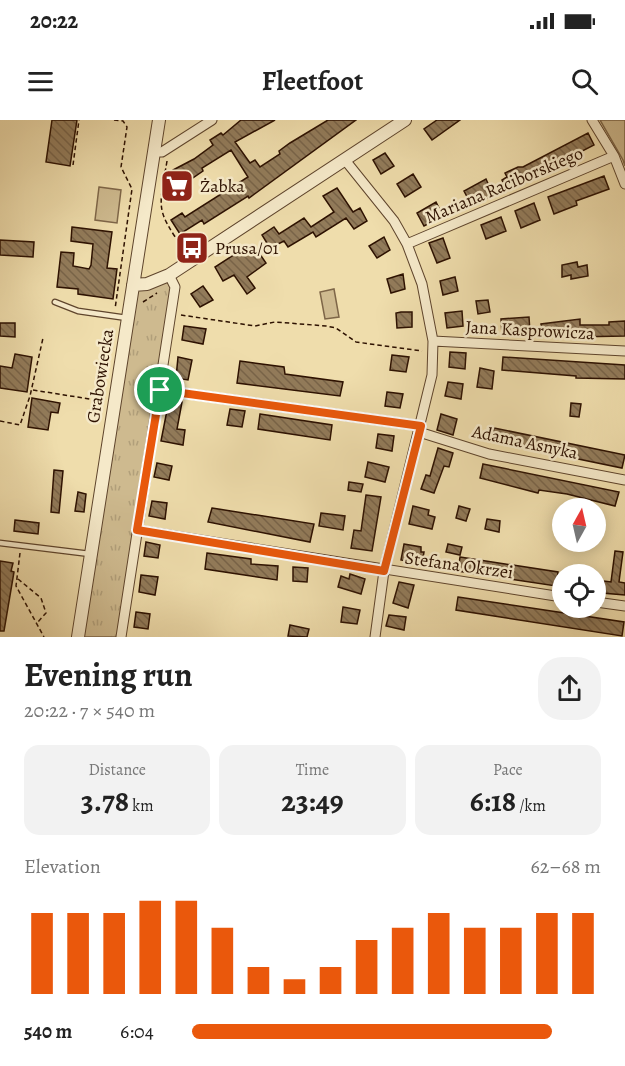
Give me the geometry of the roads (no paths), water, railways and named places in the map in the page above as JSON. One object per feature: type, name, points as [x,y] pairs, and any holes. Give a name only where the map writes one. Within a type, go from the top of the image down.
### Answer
[{"type":"street","name":"Grabowiecka","points":[[78,637],[127,318],[158,152],[159,120]]},
{"type":"street","points":[[158,152],[212,120]]},
{"type":"street","points":[[133,285],[147,284],[169,275],[405,120]]},
{"type":"street","points":[[592,120],[614,156],[625,184]]},
{"type":"street","name":"Mariana Raciborskiego","points":[[407,244],[614,156]]},
{"type":"street","points":[[345,160],[394,221],[407,244],[422,284],[433,341],[432,375],[384,571],[375,637]]},
{"type":"street","points":[[121,637],[175,287],[169,275]]},
{"type":"street","name":"Jana Kasprowicza","points":[[433,341],[625,351]]},
{"type":"street","name":"Adama Asnyka","points":[[160,390],[420,429],[489,454],[625,480]]},
{"type":"street","name":"Stefana Okrzei","points":[[137,530],[384,571],[552,596]]},
{"type":"street","points":[[606,603],[625,606]]},
{"type":"lane","points":[[55,302],[78,311],[127,318]]},
{"type":"lane","points":[[0,543],[90,554]]},
{"type":"place","name":"Żabka","points":[[177,186]]},
{"type":"place","name":"Prusa/01","points":[[192,248]]}]
